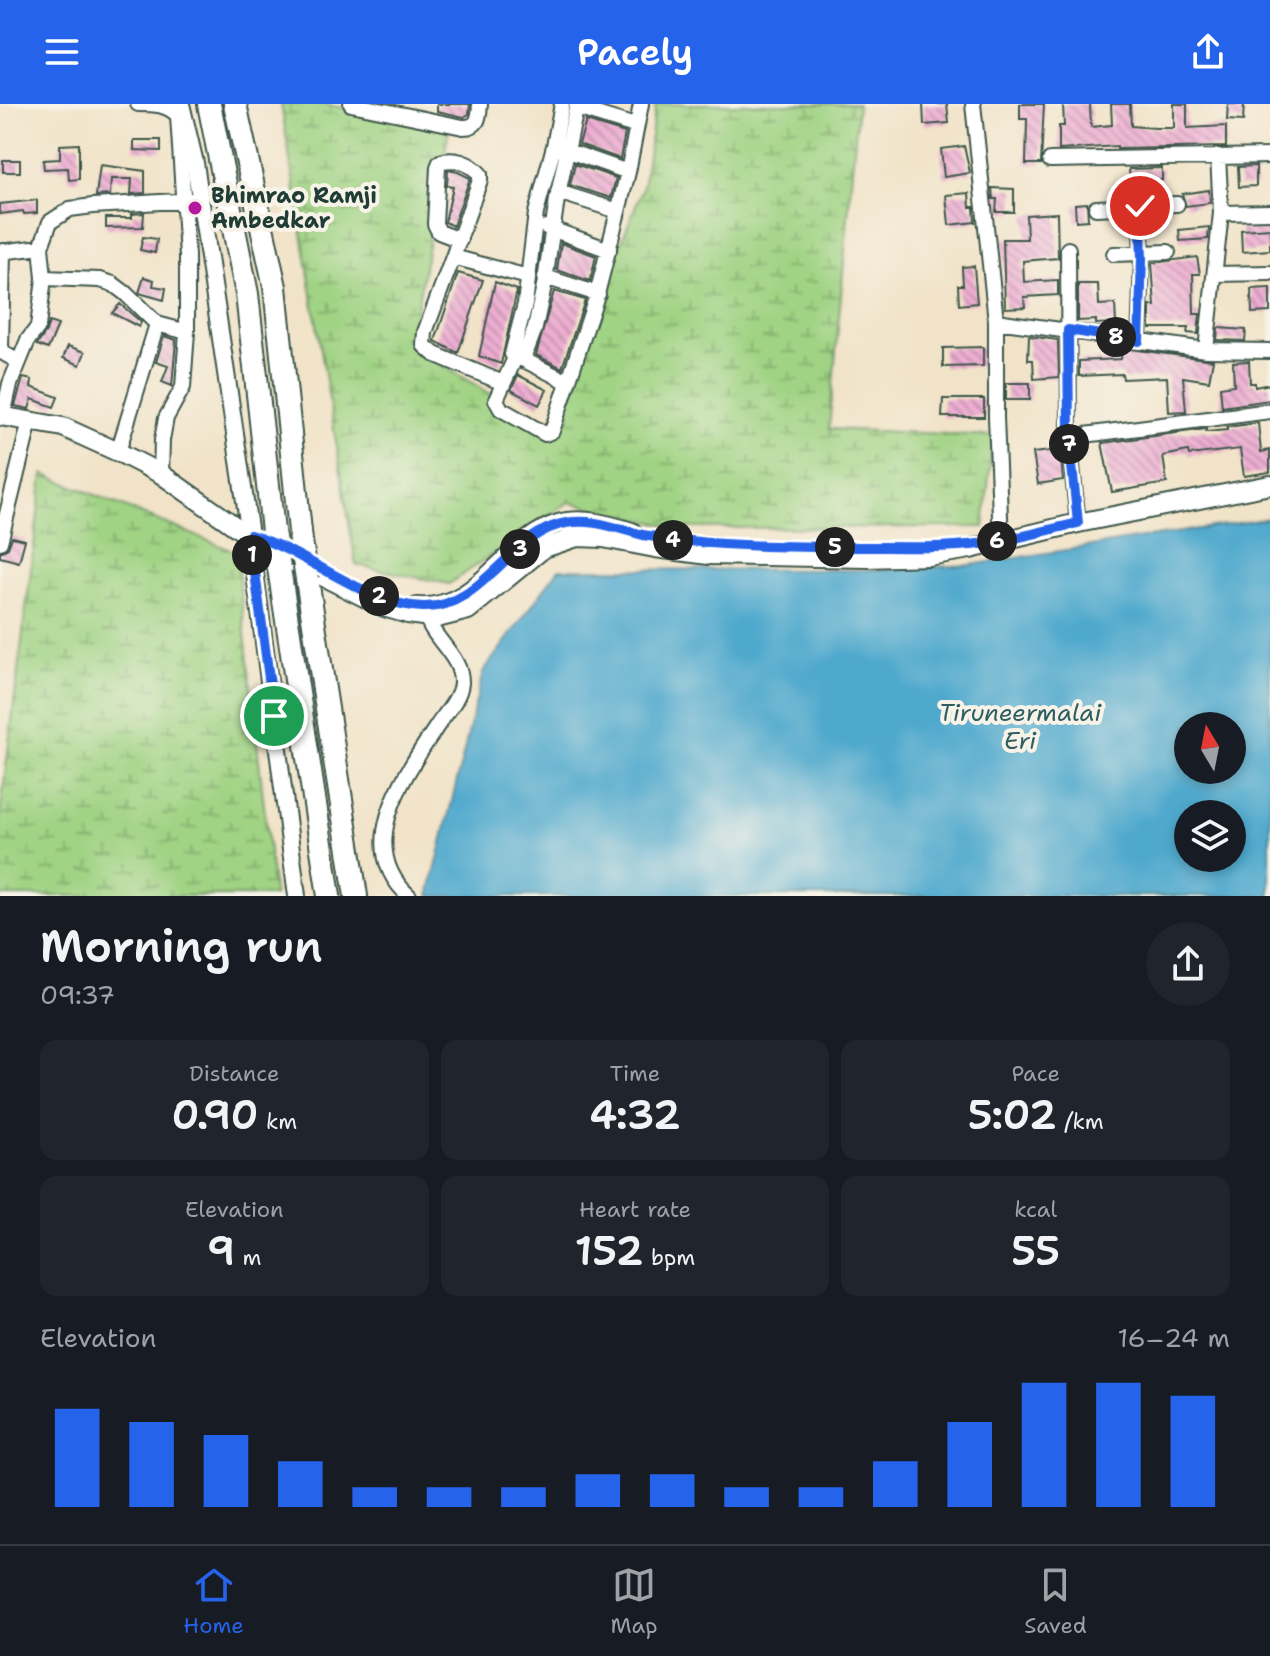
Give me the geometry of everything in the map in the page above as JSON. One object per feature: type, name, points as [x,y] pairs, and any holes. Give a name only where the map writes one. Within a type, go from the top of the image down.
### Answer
[{"type":"highway","points":[[209,104],[247,294],[273,531],[329,896]]},
{"type":"highway","points":[[235,104],[275,287],[301,541],[356,896]]},
{"type":"main road","points":[[1,416],[63,427],[118,452],[161,474],[250,535],[284,548],[388,600],[425,612],[461,597],[535,537],[567,522],[596,523],[669,539],[752,545],[920,547],[1001,541],[1270,485]]},
{"type":"street","points":[[138,104],[160,104],[172,108],[178,116],[250,535],[297,896]]},
{"type":"street","points":[[161,474],[166,418],[183,387],[187,332],[192,200],[181,104]]},
{"type":"street","points":[[351,104],[387,108],[463,127],[474,126],[478,122],[480,104]]},
{"type":"street","points":[[432,121],[433,104]]},
{"type":"street","points":[[561,149],[558,192],[535,328],[525,355],[517,358],[496,400],[501,409],[545,434],[552,431],[598,294],[641,104]]},
{"type":"street","points":[[973,104],[996,321],[1001,541]]},
{"type":"street","points":[[568,382],[512,354],[525,304],[534,223],[561,149],[572,105],[635,126]]},
{"type":"street","points":[[561,149],[628,172]]},
{"type":"street","points":[[1206,350],[1221,213],[1218,156]]},
{"type":"street","points":[[1050,160],[1270,156]]},
{"type":"street","points":[[460,240],[439,232],[435,224],[438,167],[440,162],[446,160],[471,165],[480,174],[460,240],[425,332],[424,345],[434,354],[503,383]]},
{"type":"street","points":[[558,192],[618,211]]},
{"type":"street","points":[[1,416],[28,340],[38,327],[44,278],[41,247],[50,222],[70,209],[192,200]]},
{"type":"street","points":[[1096,208],[1177,204]]},
{"type":"street","points":[[1139,341],[1140,206]]},
{"type":"street","points":[[1221,213],[1270,212]]},
{"type":"street","points":[[534,223],[609,250]]},
{"type":"street","points":[[19,362],[1,348],[2,251],[41,247]]},
{"type":"street","points":[[1068,249],[1069,437],[1078,523]]},
{"type":"street","points":[[1114,254],[1142,256],[1168,252]]},
{"type":"street","points":[[453,257],[528,277]]},
{"type":"street","points":[[1215,274],[1270,273]]},
{"type":"street","points":[[545,277],[598,294]]},
{"type":"street","points":[[44,278],[100,280],[113,284],[157,324],[187,332]]},
{"type":"street","points":[[996,321],[1206,350],[1270,351]]},
{"type":"street","points":[[118,452],[157,324]]},
{"type":"street","points":[[1069,437],[1270,411]]},
{"type":"street","points":[[0,542],[30,421]]},
{"type":"street","points":[[409,896],[391,876],[386,862],[385,825],[410,768],[457,696],[461,682],[457,664],[431,630],[425,612]]},
{"type":"green space","points":[[281,104],[324,104],[449,129],[410,346],[548,428],[643,187],[656,104],[858,104],[829,429],[993,436],[984,527],[678,528],[569,502],[449,584],[356,565]]},
{"type":"green space","points":[[43,474],[236,552],[274,896],[0,896],[0,815]]},
{"type":"water","name":"Tiruneermalai Eri","points":[[1270,518],[1270,896],[429,896],[483,672],[559,569],[874,570],[970,565]]},
{"type":"building","points":[[437,104],[470,104],[469,114],[464,117],[437,111]]},
{"type":"building","points":[[923,104],[947,104],[949,123],[924,125]]},
{"type":"building","points":[[1020,104],[1044,104],[1041,164],[1026,164],[1027,119],[1020,119]]},
{"type":"building","points":[[1063,104],[1090,104],[1091,127],[1112,125],[1111,104],[1130,104],[1131,126],[1174,128],[1174,104],[1187,104],[1187,128],[1226,126],[1226,147],[1117,149],[1117,146],[1059,150],[1059,126],[1064,126]]},
{"type":"building","points":[[1228,104],[1244,104],[1243,121],[1227,120]]},
{"type":"building","points":[[586,121],[625,133],[620,159],[579,144]]},
{"type":"building","points":[[134,140],[161,140],[161,151],[134,150]]},
{"type":"building","points":[[79,144],[79,179],[69,180],[68,168],[44,169],[43,160],[60,159],[60,145]]},
{"type":"building","points":[[964,146],[970,173],[944,177],[941,149]]},
{"type":"building","points":[[3,160],[20,160],[20,172],[3,172]]},
{"type":"building","points":[[575,164],[616,178],[611,198],[570,185]]},
{"type":"building","points":[[100,165],[145,171],[145,193],[131,194],[132,179],[111,179],[110,195],[96,196]]},
{"type":"building","points":[[1256,166],[1256,186],[1239,187],[1238,167]]},
{"type":"building","points":[[1162,168],[1162,180],[1130,181],[1129,169]]},
{"type":"building","points":[[448,170],[470,178],[453,226],[445,222],[453,187],[447,185]]},
{"type":"building","points":[[992,188],[1014,189],[1014,212],[996,212],[997,199],[993,199]]},
{"type":"building","points":[[1209,190],[1210,203],[1186,206],[1182,194]]},
{"type":"building","points":[[969,193],[975,222],[949,225],[946,195]]},
{"type":"building","points":[[37,200],[37,213],[0,214],[0,204]]},
{"type":"building","points":[[1087,203],[1088,220],[1076,221],[1075,204]]},
{"type":"building","points":[[144,213],[143,227],[106,228],[106,218],[132,218],[132,214]]},
{"type":"building","points":[[1057,213],[1058,258],[1023,261],[1024,282],[1058,280],[1058,295],[1024,297],[1025,307],[1005,308],[1003,239],[1027,239],[1026,215]]},
{"type":"building","points":[[1209,227],[1208,239],[1180,241],[1179,230]]},
{"type":"building","points":[[1270,228],[1270,250],[1242,252],[1241,230]]},
{"type":"building","points":[[143,237],[157,239],[155,253],[140,250]]},
{"type":"building","points":[[561,243],[596,256],[590,281],[557,270]]},
{"type":"building","points":[[1197,257],[1200,274],[1193,274],[1194,314],[1200,314],[1198,334],[1187,333],[1188,328],[1150,328],[1150,306],[1155,306],[1152,263]]},
{"type":"building","points":[[974,266],[977,303],[959,305],[958,285],[963,285],[962,267]]},
{"type":"building","points":[[458,273],[483,280],[458,353],[435,341]]},
{"type":"building","points":[[144,277],[154,280],[153,286],[166,288],[164,300],[139,293]]},
{"type":"building","points":[[495,282],[517,290],[501,364],[479,356]]},
{"type":"building","points":[[1078,284],[1098,284],[1099,305],[1115,304],[1116,323],[1078,321]]},
{"type":"building","points":[[1270,288],[1270,312],[1252,313],[1251,289]]},
{"type":"building","points":[[554,291],[585,300],[562,368],[536,355]]},
{"type":"building","points":[[120,304],[141,322],[139,327],[112,313]]},
{"type":"building","points":[[49,322],[58,325],[48,349],[37,345]]},
{"type":"building","points":[[1218,328],[1246,330],[1245,341],[1217,340]]},
{"type":"building","points":[[164,336],[176,340],[172,386],[162,382],[168,366],[156,362]]},
{"type":"building","points":[[1029,336],[1058,340],[1059,377],[1034,379],[1033,360],[1028,360]]},
{"type":"building","points":[[68,346],[85,352],[80,365],[63,358]]},
{"type":"building","points":[[983,347],[983,366],[943,367],[943,348]]},
{"type":"building","points":[[1122,348],[1213,360],[1209,381],[1183,377],[1186,411],[1169,412],[1167,377],[1123,379],[1122,374],[1079,376],[1079,361],[1121,359]]},
{"type":"building","points":[[1249,361],[1250,383],[1255,383],[1255,387],[1270,384],[1270,400],[1222,407],[1220,387],[1234,385],[1233,362]]},
{"type":"building","points":[[518,375],[547,390],[539,405],[511,390]]},
{"type":"building","points":[[23,378],[32,380],[31,387],[58,397],[54,407],[32,399],[29,409],[15,406]]},
{"type":"building","points":[[1006,383],[1030,383],[1030,400],[1006,400]]},
{"type":"building","points":[[943,399],[984,399],[984,417],[942,417]]},
{"type":"building","points":[[1258,423],[1261,452],[1270,450],[1270,472],[1244,476],[1240,449],[1189,455],[1188,451],[1163,456],[1167,483],[1112,492],[1102,443],[1206,429],[1206,432],[1227,430],[1227,427]]},
{"type":"building","points":[[1060,450],[1063,480],[1038,484],[1033,453]]},
{"type":"building","points":[[12,537],[25,540],[19,562],[0,557],[0,552],[8,548]]},
{"type":"place","name":"Bhimrao Ramji Ambedkar","points":[[195,208]]},
{"type":"route","points":[[274,716],[250,535],[284,548],[388,600],[409,606],[430,607],[461,597],[535,537],[567,522],[596,523],[655,537],[716,544],[891,547],[970,545],[1078,523],[1069,437],[1068,330],[1139,341],[1140,206]]}]
